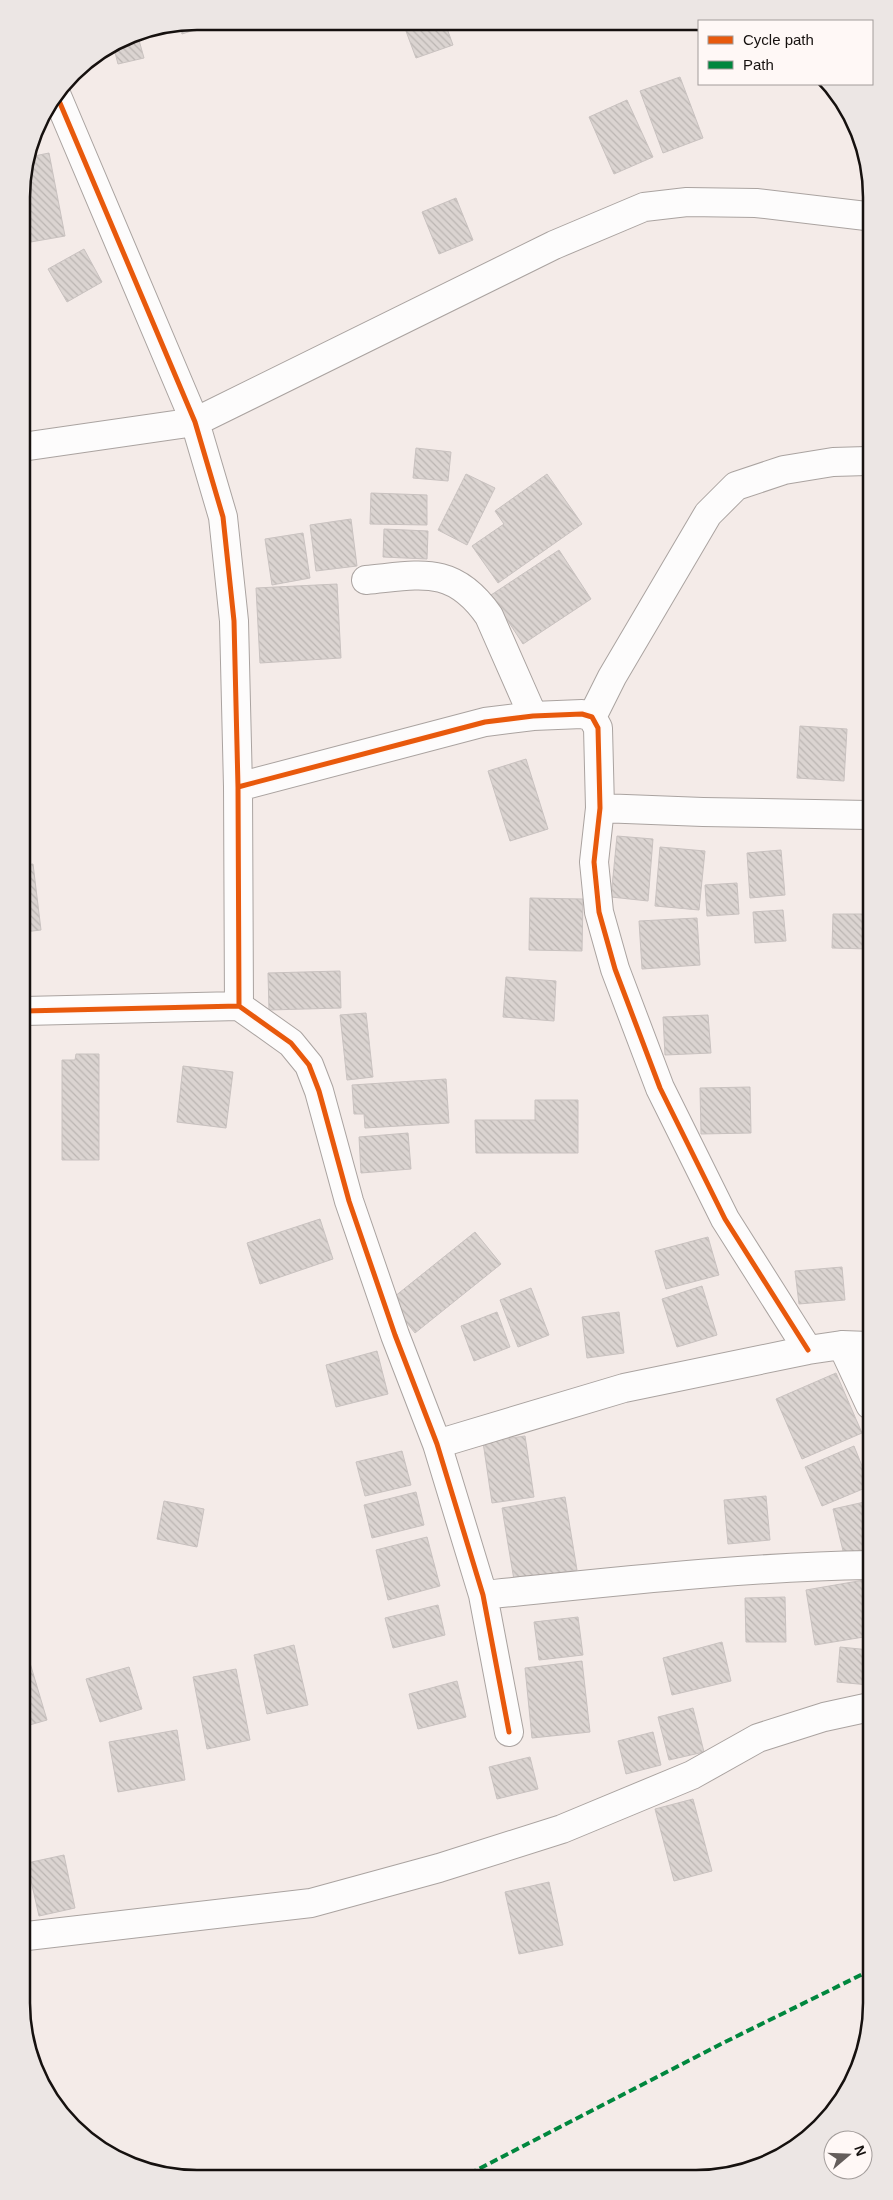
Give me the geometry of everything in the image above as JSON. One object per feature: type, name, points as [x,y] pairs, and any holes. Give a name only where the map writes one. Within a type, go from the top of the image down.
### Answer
[{"type":"street","points":[[59,102],[195,422],[223,517],[234,621],[238,787],[239,1006]]},
{"type":"street","points":[[30,446],[195,422],[554,245],[644,207],[687,202],[756,204],[863,216]]},
{"type":"street","points":[[592,717],[612,677],[708,514],[736,486],[784,470],[833,462],[863,461]]},
{"type":"street","points":[[366,580],[426,575],[441,577],[468,590],[489,616],[532,716]]},
{"type":"street","points":[[238,787],[485,722],[532,716],[582,714],[592,717],[598,728],[600,808],[594,862],[599,912],[615,969],[660,1088],[725,1219],[808,1350]]},
{"type":"street","points":[[600,808],[863,815]]},
{"type":"street","points":[[30,1011],[239,1006],[291,1042],[309,1065],[319,1091],[349,1201],[395,1335],[437,1444],[483,1595],[509,1732]]},
{"type":"street","points":[[437,1444],[624,1388],[808,1350],[842,1345],[863,1346]]},
{"type":"street","points":[[842,1345],[863,1390]]},
{"type":"street","points":[[483,1595],[681,1576],[816,1566],[863,1565]]},
{"type":"street","points":[[30,1936],[311,1903],[439,1868],[562,1829],[692,1775],[758,1738],[824,1717],[863,1709]]},
{"type":"building","points":[[194,30],[182,34],[181,31]]},
{"type":"building","points":[[406,30],[448,30],[453,45],[416,58]]},
{"type":"building","points":[[139,41],[144,58],[118,64],[115,51]]},
{"type":"building","points":[[680,77],[703,138],[663,153],[640,91]]},
{"type":"building","points":[[627,100],[653,157],[614,174],[589,117]]},
{"type":"building","points":[[49,153],[65,236],[30,242],[30,186],[35,156]]},
{"type":"building","points":[[456,198],[473,240],[439,254],[422,212]]},
{"type":"building","points":[[84,249],[102,282],[67,302],[48,269]]},
{"type":"building","points":[[416,448],[451,452],[448,481],[413,478]]},
{"type":"building","points":[[466,474],[495,488],[467,545],[438,530]]},
{"type":"building","points":[[547,474],[582,524],[498,583],[472,546],[504,524],[495,511]]},
{"type":"building","points":[[371,493],[427,495],[427,525],[370,524]]},
{"type":"building","points":[[351,519],[357,566],[316,571],[310,525]]},
{"type":"building","points":[[384,529],[428,531],[427,559],[383,557]]},
{"type":"building","points":[[303,533],[310,578],[272,585],[265,539]]},
{"type":"building","points":[[559,550],[591,599],[523,644],[491,595]]},
{"type":"building","points":[[337,584],[341,658],[260,663],[256,588]]},
{"type":"building","points":[[800,726],[847,729],[844,781],[797,778]]},
{"type":"building","points":[[526,759],[548,829],[510,841],[488,771]]},
{"type":"building","points":[[617,836],[653,839],[648,901],[611,897]]},
{"type":"building","points":[[660,847],[705,851],[699,910],[655,906]]},
{"type":"building","points":[[781,850],[785,895],[750,898],[747,853]]},
{"type":"building","points":[[30,864],[33,864],[41,930],[30,931]]},
{"type":"building","points":[[737,883],[739,914],[707,916],[705,885]]},
{"type":"building","points":[[530,898],[583,899],[582,951],[529,950]]},
{"type":"building","points":[[783,910],[786,941],[755,943],[753,912]]},
{"type":"building","points":[[833,914],[863,914],[863,949],[832,948]]},
{"type":"building","points":[[697,918],[700,965],[642,969],[639,921]]},
{"type":"building","points":[[340,971],[341,1008],[269,1010],[268,973]]},
{"type":"building","points":[[506,977],[556,981],[554,1021],[503,1017]]},
{"type":"building","points":[[366,1013],[373,1077],[347,1080],[340,1015]]},
{"type":"building","points":[[708,1015],[711,1053],[665,1055],[663,1017]]},
{"type":"building","points":[[76,1054],[99,1054],[99,1160],[62,1160],[62,1060],[75,1060]]},
{"type":"building","points":[[183,1066],[233,1072],[226,1128],[177,1122]]},
{"type":"building","points":[[446,1079],[449,1123],[365,1128],[364,1114],[354,1114],[352,1085]]},
{"type":"building","points":[[750,1087],[751,1133],[701,1134],[700,1088]]},
{"type":"building","points":[[535,1100],[578,1100],[578,1153],[476,1153],[475,1120],[535,1120]]},
{"type":"building","points":[[408,1133],[411,1169],[361,1173],[359,1137]]},
{"type":"building","points":[[320,1219],[333,1259],[260,1284],[247,1243]]},
{"type":"building","points":[[475,1232],[501,1264],[415,1333],[389,1301]]},
{"type":"building","points":[[708,1237],[719,1275],[666,1289],[655,1251]]},
{"type":"building","points":[[842,1267],[845,1300],[799,1304],[795,1271]]},
{"type":"building","points":[[702,1286],[717,1335],[677,1347],[662,1299]]},
{"type":"building","points":[[531,1288],[549,1335],[518,1347],[500,1300]]},
{"type":"building","points":[[497,1312],[510,1347],[474,1361],[461,1326]]},
{"type":"building","points":[[619,1312],[624,1353],[587,1358],[582,1317]]},
{"type":"building","points":[[377,1351],[388,1394],[336,1407],[326,1365]]},
{"type":"building","points":[[836,1373],[862,1433],[802,1459],[776,1399]]},
{"type":"building","points":[[525,1436],[534,1497],[492,1503],[483,1442]]},
{"type":"building","points":[[854,1446],[863,1468],[863,1489],[822,1506],[805,1467]]},
{"type":"building","points":[[402,1451],[411,1485],[365,1496],[356,1462]]},
{"type":"building","points":[[416,1492],[424,1525],[372,1538],[364,1505]]},
{"type":"building","points":[[766,1496],[770,1540],[728,1544],[724,1500]]},
{"type":"building","points":[[565,1497],[577,1570],[514,1580],[502,1508]]},
{"type":"building","points":[[164,1501],[204,1509],[197,1547],[157,1539]]},
{"type":"building","points":[[863,1502],[863,1550],[844,1555],[833,1509]]},
{"type":"building","points":[[427,1537],[440,1586],[388,1600],[376,1550]]},
{"type":"building","points":[[863,1580],[863,1637],[815,1645],[806,1590]]},
{"type":"building","points":[[785,1597],[786,1642],[746,1642],[745,1598]]},
{"type":"building","points":[[438,1605],[445,1635],[393,1648],[385,1618]]},
{"type":"building","points":[[578,1617],[583,1655],[539,1660],[534,1622]]},
{"type":"building","points":[[722,1642],[731,1681],[672,1695],[663,1658]]},
{"type":"building","points":[[294,1645],[308,1705],[267,1714],[254,1655]]},
{"type":"building","points":[[840,1647],[863,1649],[863,1684],[837,1682]]},
{"type":"building","points":[[582,1661],[590,1732],[532,1738],[525,1668]]},
{"type":"building","points":[[30,1663],[47,1720],[30,1725]]},
{"type":"building","points":[[129,1667],[142,1709],[100,1722],[86,1679]]},
{"type":"building","points":[[236,1669],[250,1740],[207,1749],[193,1677]]},
{"type":"building","points":[[457,1681],[466,1717],[418,1729],[409,1694]]},
{"type":"building","points":[[693,1708],[704,1752],[669,1760],[658,1717]]},
{"type":"building","points":[[177,1730],[185,1780],[118,1792],[109,1742]]},
{"type":"building","points":[[653,1732],[661,1765],[626,1774],[618,1741]]},
{"type":"building","points":[[530,1757],[538,1789],[497,1799],[489,1767]]},
{"type":"building","points":[[693,1799],[712,1871],[674,1881],[655,1809]]},
{"type":"building","points":[[64,1855],[75,1908],[39,1916],[30,1876],[30,1862]]},
{"type":"building","points":[[549,1882],[563,1945],[519,1954],[505,1892]]},
{"type":"marked path","points":[[477,2170],[725,2042],[863,1974]]},
{"type":"cycle path","points":[[59,102],[195,422],[223,517],[234,621],[238,787],[239,1006]]},
{"type":"cycle path","points":[[238,787],[485,722],[533,716],[582,714],[592,717],[598,728],[600,808],[594,862],[599,912],[615,969],[660,1088],[725,1219],[808,1350]]},
{"type":"cycle path","points":[[30,1011],[239,1006],[291,1043],[309,1065],[319,1091],[349,1201],[395,1335],[437,1444],[483,1595],[509,1732]]}]
